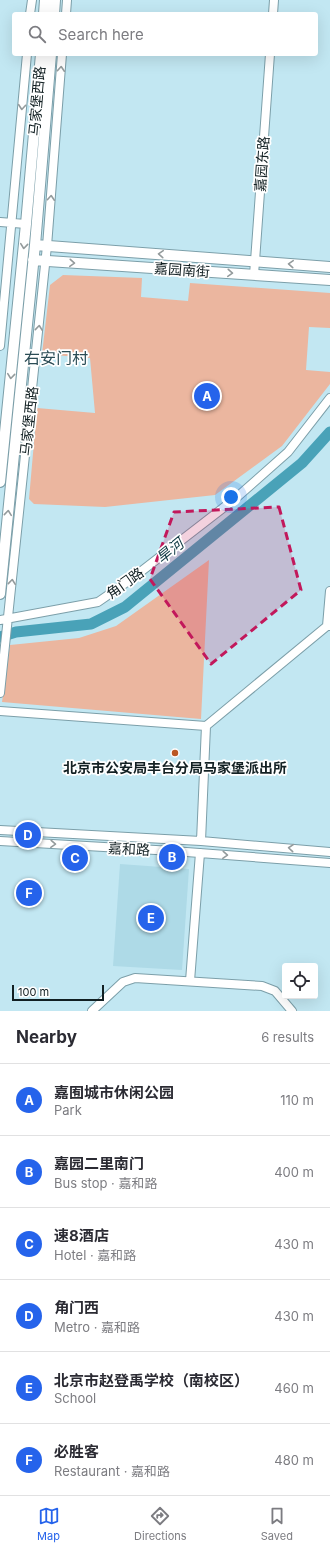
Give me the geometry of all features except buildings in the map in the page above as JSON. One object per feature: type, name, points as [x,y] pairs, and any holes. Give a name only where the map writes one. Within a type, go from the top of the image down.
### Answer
[{"type":"main road","points":[[44,12],[45,0]]},
{"type":"main road","points":[[54,12],[55,0]]},
{"type":"main road","name":"马家堡西路","points":[[0,482],[26,224],[41,56]]},
{"type":"main road","name":"马家堡西路","points":[[0,594],[35,245],[51,56]]},
{"type":"main road","name":"嘉园南街","points":[[35,245],[330,267]]},
{"type":"main road","name":"嘉园南街","points":[[33,260],[330,280]]},
{"type":"street","points":[[30,12],[32,0]]},
{"type":"street","points":[[66,12],[67,0]]},
{"type":"street","points":[[273,12],[274,0]]},
{"type":"street","name":"马家堡西路","points":[[0,346],[27,56]]},
{"type":"street","name":"马家堡西路","points":[[0,693],[5,651],[6,620],[48,246],[62,56]]},
{"type":"street","name":"嘉园东路","points":[[254,275],[270,56]]},
{"type":"street","points":[[0,222],[26,224]]},
{"type":"street","name":"角门路","points":[[6,620],[98,602],[130,580],[236,498],[288,452],[330,398]]},
{"type":"street","points":[[0,711],[206,726],[328,626],[330,591]]},
{"type":"street","points":[[201,841],[206,726]]},
{"type":"street","name":"嘉和路","points":[[0,830],[201,841],[330,852]]},
{"type":"street","name":"嘉和路","points":[[0,841],[200,853],[330,863]]},
{"type":"street","points":[[190,981],[200,853]]},
{"type":"street","points":[[92,1011],[123,982],[135,978],[262,986],[275,991],[292,1011]]},
{"type":"highlighted area","points":[[279,507],[301,590],[211,664],[150,579],[174,512]]},
{"type":"shaded area","points":[[63,275],[142,278],[141,297],[188,301],[190,283],[330,293],[330,328],[309,327],[306,370],[330,372],[330,384],[282,446],[215,495],[105,507],[34,504],[29,499],[37,408],[95,413],[90,358],[42,354],[50,285]]},
{"type":"shaded area","points":[[209,560],[201,719],[2,702],[10,645],[79,638],[116,626]]},
{"type":"shaded area","points":[[120,864],[189,869],[182,970],[113,966]]},
{"type":"waterway","name":"旱河","points":[[0,637],[16,632],[91,624],[125,607],[302,463],[330,432]]},
{"type":"place","name":"嘉囿城市休闲公园","points":[[207,396]]},
{"type":"place","name":"北京市公安局丰台分局马家堡派出所","points":[[175,753]]},
{"type":"place","name":"角门西","points":[[28,835]]},
{"type":"place","name":"嘉园二里南门","points":[[172,857]]},
{"type":"place","name":"速8酒店","points":[[75,858]]},
{"type":"place","name":"必胜客","points":[[29,893]]},
{"type":"place","name":"北京市赵登禹学校（南校区）","points":[[151,918]]},
{"type":"district","name":"右安门村","points":[[56,358]]}]
